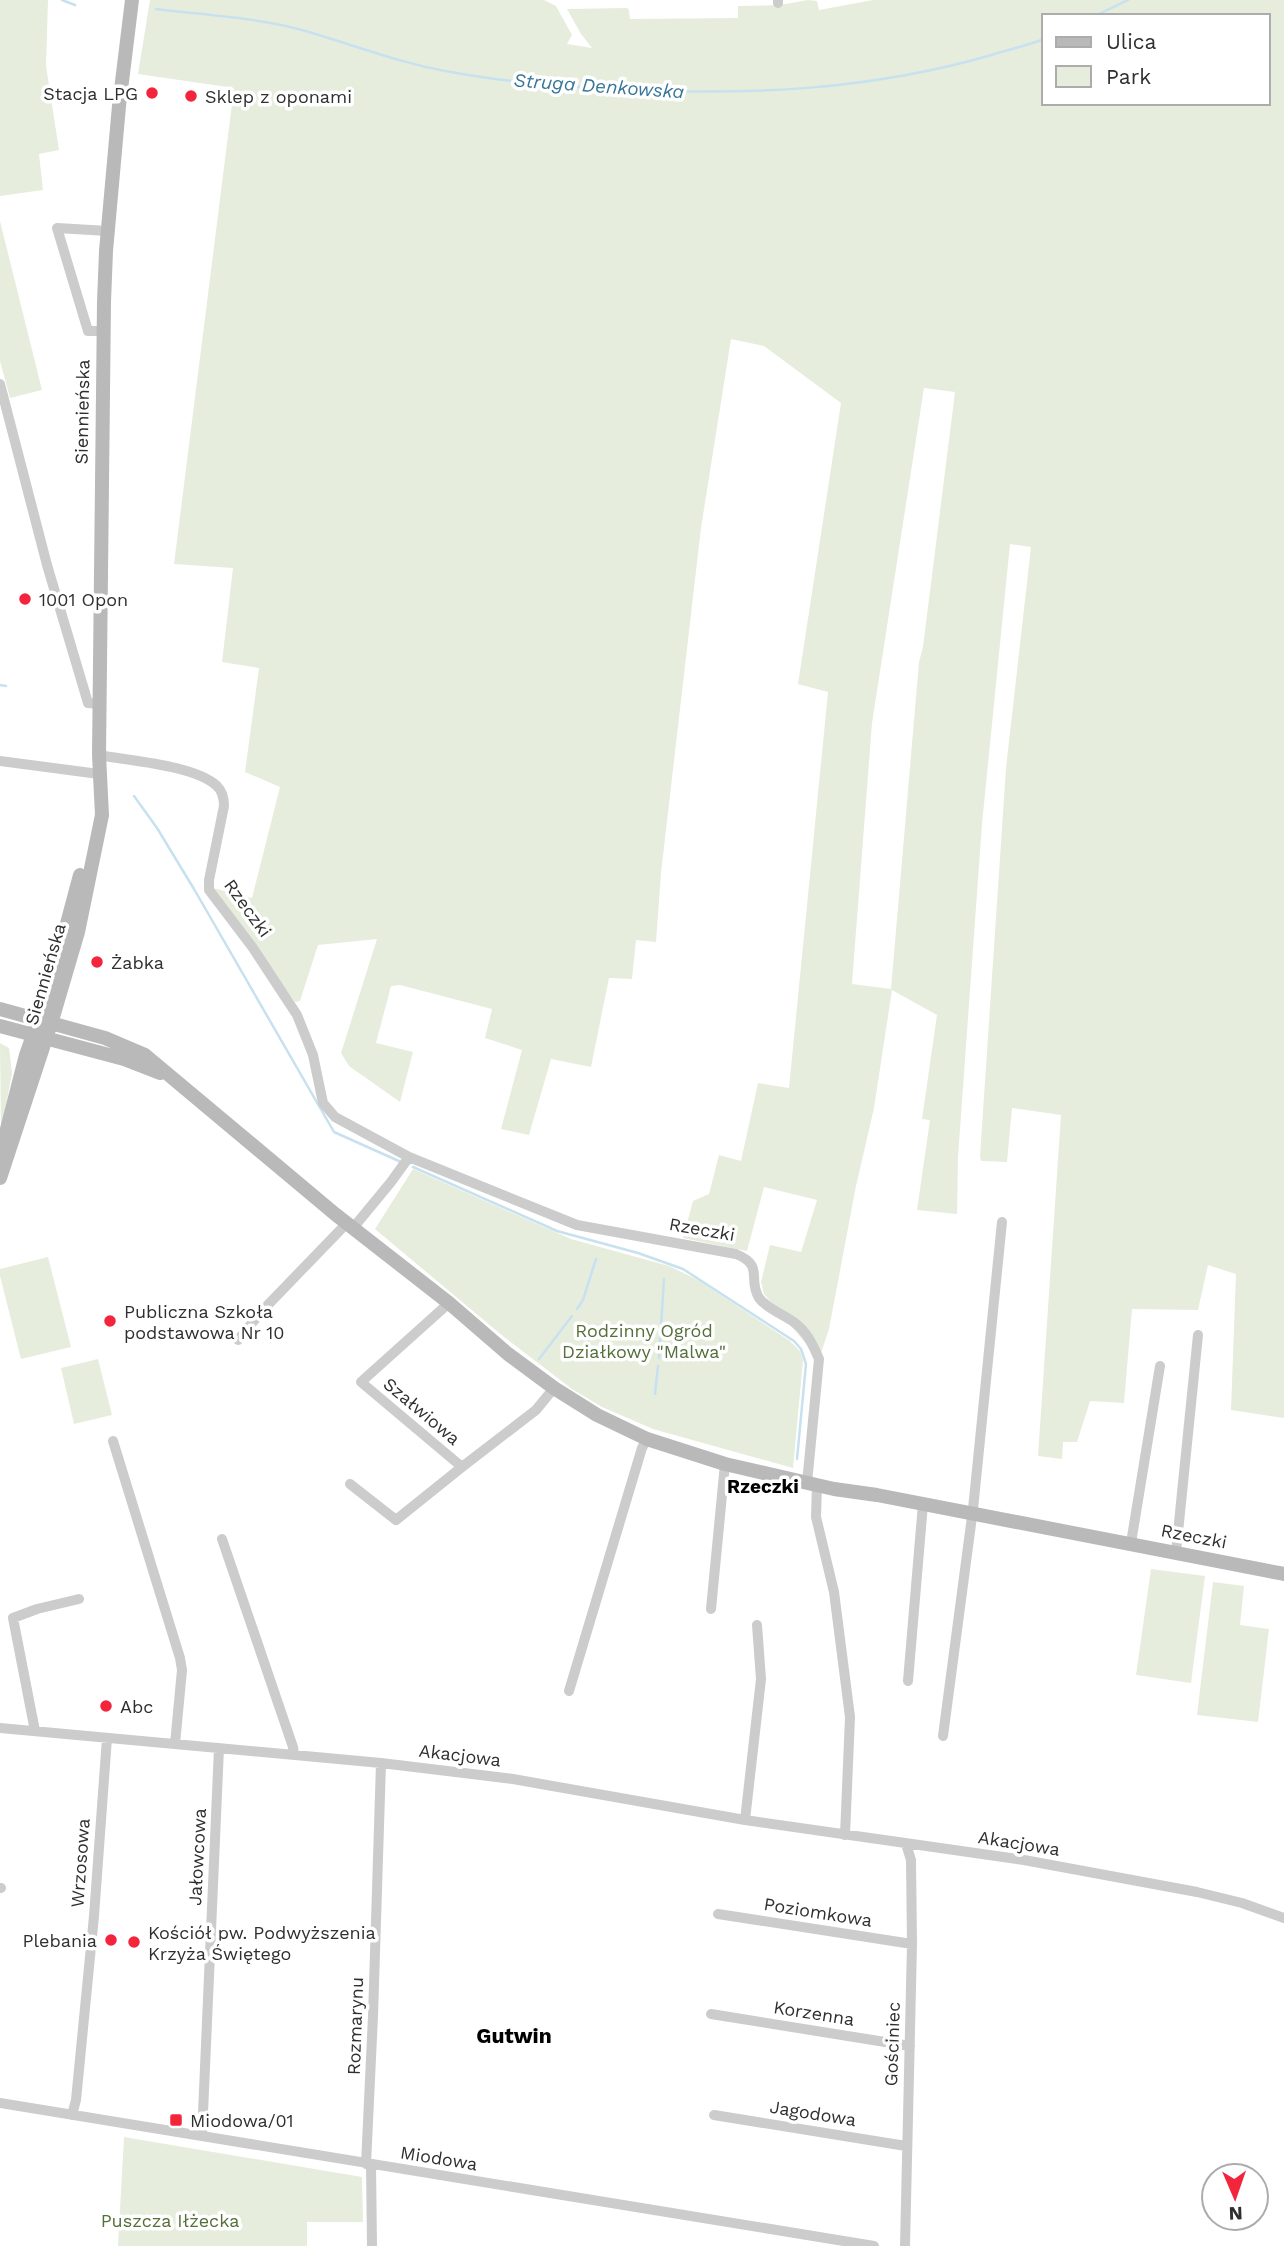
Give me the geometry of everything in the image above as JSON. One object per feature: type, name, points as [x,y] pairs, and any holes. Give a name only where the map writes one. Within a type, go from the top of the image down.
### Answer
[{"type":"main road","name":"Siennieńska","points":[[0,1178],[45,1021],[78,932],[102,815],[99,704],[102,331],[119,106],[132,0]]},
{"type":"main road","name":"Rzeczki","points":[[0,1009],[140,1051],[508,1354],[597,1415],[647,1439],[725,1464],[812,1484],[1284,1574]]},
{"type":"main road","name":"Rzeczki","points":[[0,1026],[124,1059],[171,1077]]},
{"type":"main road","name":"Siennieńska","points":[[0,1156],[11,1108],[40,1037]]},
{"type":"street","points":[[102,331],[88,331],[57,228],[108,230]]},
{"type":"street","points":[[0,384],[47,565],[88,703],[99,704]]},
{"type":"street","name":"Rzeczki","points":[[99,755],[189,771],[219,788],[223,807],[209,890],[253,948],[297,1015],[313,1055],[323,1103],[341,1121],[409,1157],[577,1225],[746,1258],[755,1269],[760,1299],[796,1324],[810,1340],[819,1359],[812,1484],[816,1517],[834,1592],[850,1717],[845,1835]]},
{"type":"street","points":[[0,761],[99,774]]},
{"type":"street","points":[[238,1340],[261,1312],[350,1226],[391,1182],[409,1157]]},
{"type":"street","points":[[943,1737],[972,1514],[1002,1222]]},
{"type":"street","name":"Szałwiowa","points":[[449,1303],[360,1382],[462,1466]]},
{"type":"street","points":[[1177,1552],[1198,1335]]},
{"type":"street","points":[[1131,1543],[1160,1366]]},
{"type":"street","name":"Szałwiowa","points":[[350,1484],[396,1520],[536,1410],[554,1388]]},
{"type":"street","points":[[569,1691],[618,1523],[647,1439]]},
{"type":"street","points":[[113,1441],[180,1658],[175,1744]]},
{"type":"street","points":[[711,1609],[725,1464]]},
{"type":"street","points":[[908,1681],[923,1504]]},
{"type":"street","points":[[222,1539],[294,1755]]},
{"type":"street","points":[[35,1731],[13,1618],[79,1599]]},
{"type":"street","points":[[745,1820],[761,1679],[757,1625]]},
{"type":"street","name":"Akacjowa","points":[[0,1728],[381,1763],[513,1779],[745,1820],[1024,1860],[1197,1892],[1242,1903],[1284,1918]]},
{"type":"street","name":"Wrzosowa","points":[[72,2115],[76,2100],[94,1916],[107,1738]]},
{"type":"street","name":"Jałowcowa","points":[[202,2136],[219,1748]]},
{"type":"street","name":"Rozmarynu","points":[[372,2246],[368,2164],[381,1763]]},
{"type":"street","name":"Gościniec","points":[[905,2246],[912,1944],[911,1860],[906,1843]]},
{"type":"street","name":"Poziomkowa","points":[[718,1914],[912,1944]]},
{"type":"street","name":"Korzenna","points":[[711,2014],[910,2046]]},
{"type":"street","name":"Miodowa","points":[[0,2103],[874,2246]]},
{"type":"street","name":"Jagodowa","points":[[714,2115],[906,2146]]},
{"type":"green space","points":[[0,0],[48,0],[46,66],[59,150],[39,154],[43,190],[0,196]]},
{"type":"green space","points":[[150,0],[544,0],[556,6],[572,35],[567,44],[592,48],[567,9],[627,8],[630,19],[738,18],[738,6],[780,5],[808,0],[817,1],[819,10],[873,0],[1284,0],[1284,1418],[1231,1410],[1236,1274],[1208,1265],[1198,1310],[1132,1309],[1124,1403],[1090,1401],[1077,1442],[1063,1442],[1062,1459],[1038,1456],[1061,1115],[1012,1108],[1007,1162],[981,1161],[980,1156],[1006,768],[1031,547],[1010,544],[982,824],[958,1157],[957,1214],[917,1210],[930,1120],[922,1119],[937,1015],[892,990],[874,1108],[829,1329],[819,1359],[764,1294],[761,1282],[770,1245],[801,1252],[817,1200],[764,1187],[747,1251],[683,1238],[693,1201],[709,1194],[719,1155],[741,1161],[758,1083],[789,1088],[828,692],[798,684],[841,403],[764,346],[731,339],[701,528],[661,873],[656,942],[636,940],[632,979],[609,978],[591,1067],[551,1059],[529,1135],[501,1129],[522,1050],[485,1038],[492,1009],[400,985],[391,986],[376,1043],[413,1052],[400,1102],[349,1066],[341,1053],[377,939],[318,945],[300,1001],[295,1002],[213,888],[252,898],[280,787],[245,772],[259,668],[222,662],[233,568],[174,564],[234,88],[138,74]],"holes":[[[924,388],[955,392],[919,662],[891,989],[852,984],[872,723]]]},
{"type":"green space","points":[[0,221],[42,390],[10,398],[0,361]]},
{"type":"green space","points":[[0,1043],[9,1048],[12,1073],[1,1132]]},
{"type":"green space","name":"Rodzinny Ogród Działkowy \"Malwa\"","points":[[413,1169],[571,1239],[669,1266],[698,1280],[790,1341],[800,1351],[803,1360],[793,1468],[653,1429],[602,1407],[572,1389],[504,1337],[375,1229]]},
{"type":"green space","points":[[48,1257],[71,1347],[21,1359],[0,1269]]},
{"type":"green space","points":[[98,1359],[112,1415],[74,1424],[61,1368]]},
{"type":"green space","points":[[1151,1569],[1205,1576],[1191,1683],[1136,1675]]},
{"type":"green space","points":[[1213,1582],[1244,1586],[1240,1625],[1269,1629],[1258,1722],[1197,1715]]},
{"type":"green space","name":"Puszcza Iłżecka","points":[[124,2137],[362,2177],[363,2222],[307,2222],[307,2246],[118,2246]]},
{"type":"waterway","name":"Struga Denkowska","points":[[62,0],[75,5]]},
{"type":"waterway","name":"Struga Denkowska","points":[[1099,14],[1128,0]]},
{"type":"waterway","name":"Struga Denkowska","points":[[156,9],[281,25],[412,63],[473,76],[631,90],[722,92],[855,83],[943,67],[1042,40]]},
{"type":"waterway","points":[[0,685],[6,686]]},
{"type":"waterway","points":[[134,796],[194,889],[334,1132],[401,1162]]},
{"type":"waterway","points":[[413,1167],[557,1231],[638,1253],[683,1269],[794,1341],[801,1349],[806,1364],[797,1459]]},
{"type":"waterway","points":[[577,1309],[583,1300],[596,1259]]},
{"type":"waterway","points":[[659,1358],[664,1279]]},
{"type":"waterway","points":[[539,1359],[572,1316]]},
{"type":"waterway","points":[[655,1394],[658,1366]]},
{"type":"place","name":"Stacja LPG","points":[[152,93]]},
{"type":"place","name":"Sklep z oponami","points":[[191,96]]},
{"type":"place","name":"1001 Opon","points":[[25,599]]},
{"type":"place","name":"Żabka","points":[[97,962]]},
{"type":"place","name":"Publiczna Szkoła podstawowa Nr 10","points":[[110,1321]]},
{"type":"place","name":"Abc","points":[[106,1706]]},
{"type":"place","name":"Plebania","points":[[111,1940]]},
{"type":"place","name":"Kościół pw. Podwyższenia Krzyża Świętego","points":[[134,1942]]},
{"type":"place","name":"Miodowa/01","points":[[176,2120]]},
{"type":"district","name":"Rzeczki","points":[[763,1486]]},
{"type":"district","name":"Gutwin","points":[[514,2035]]}]
